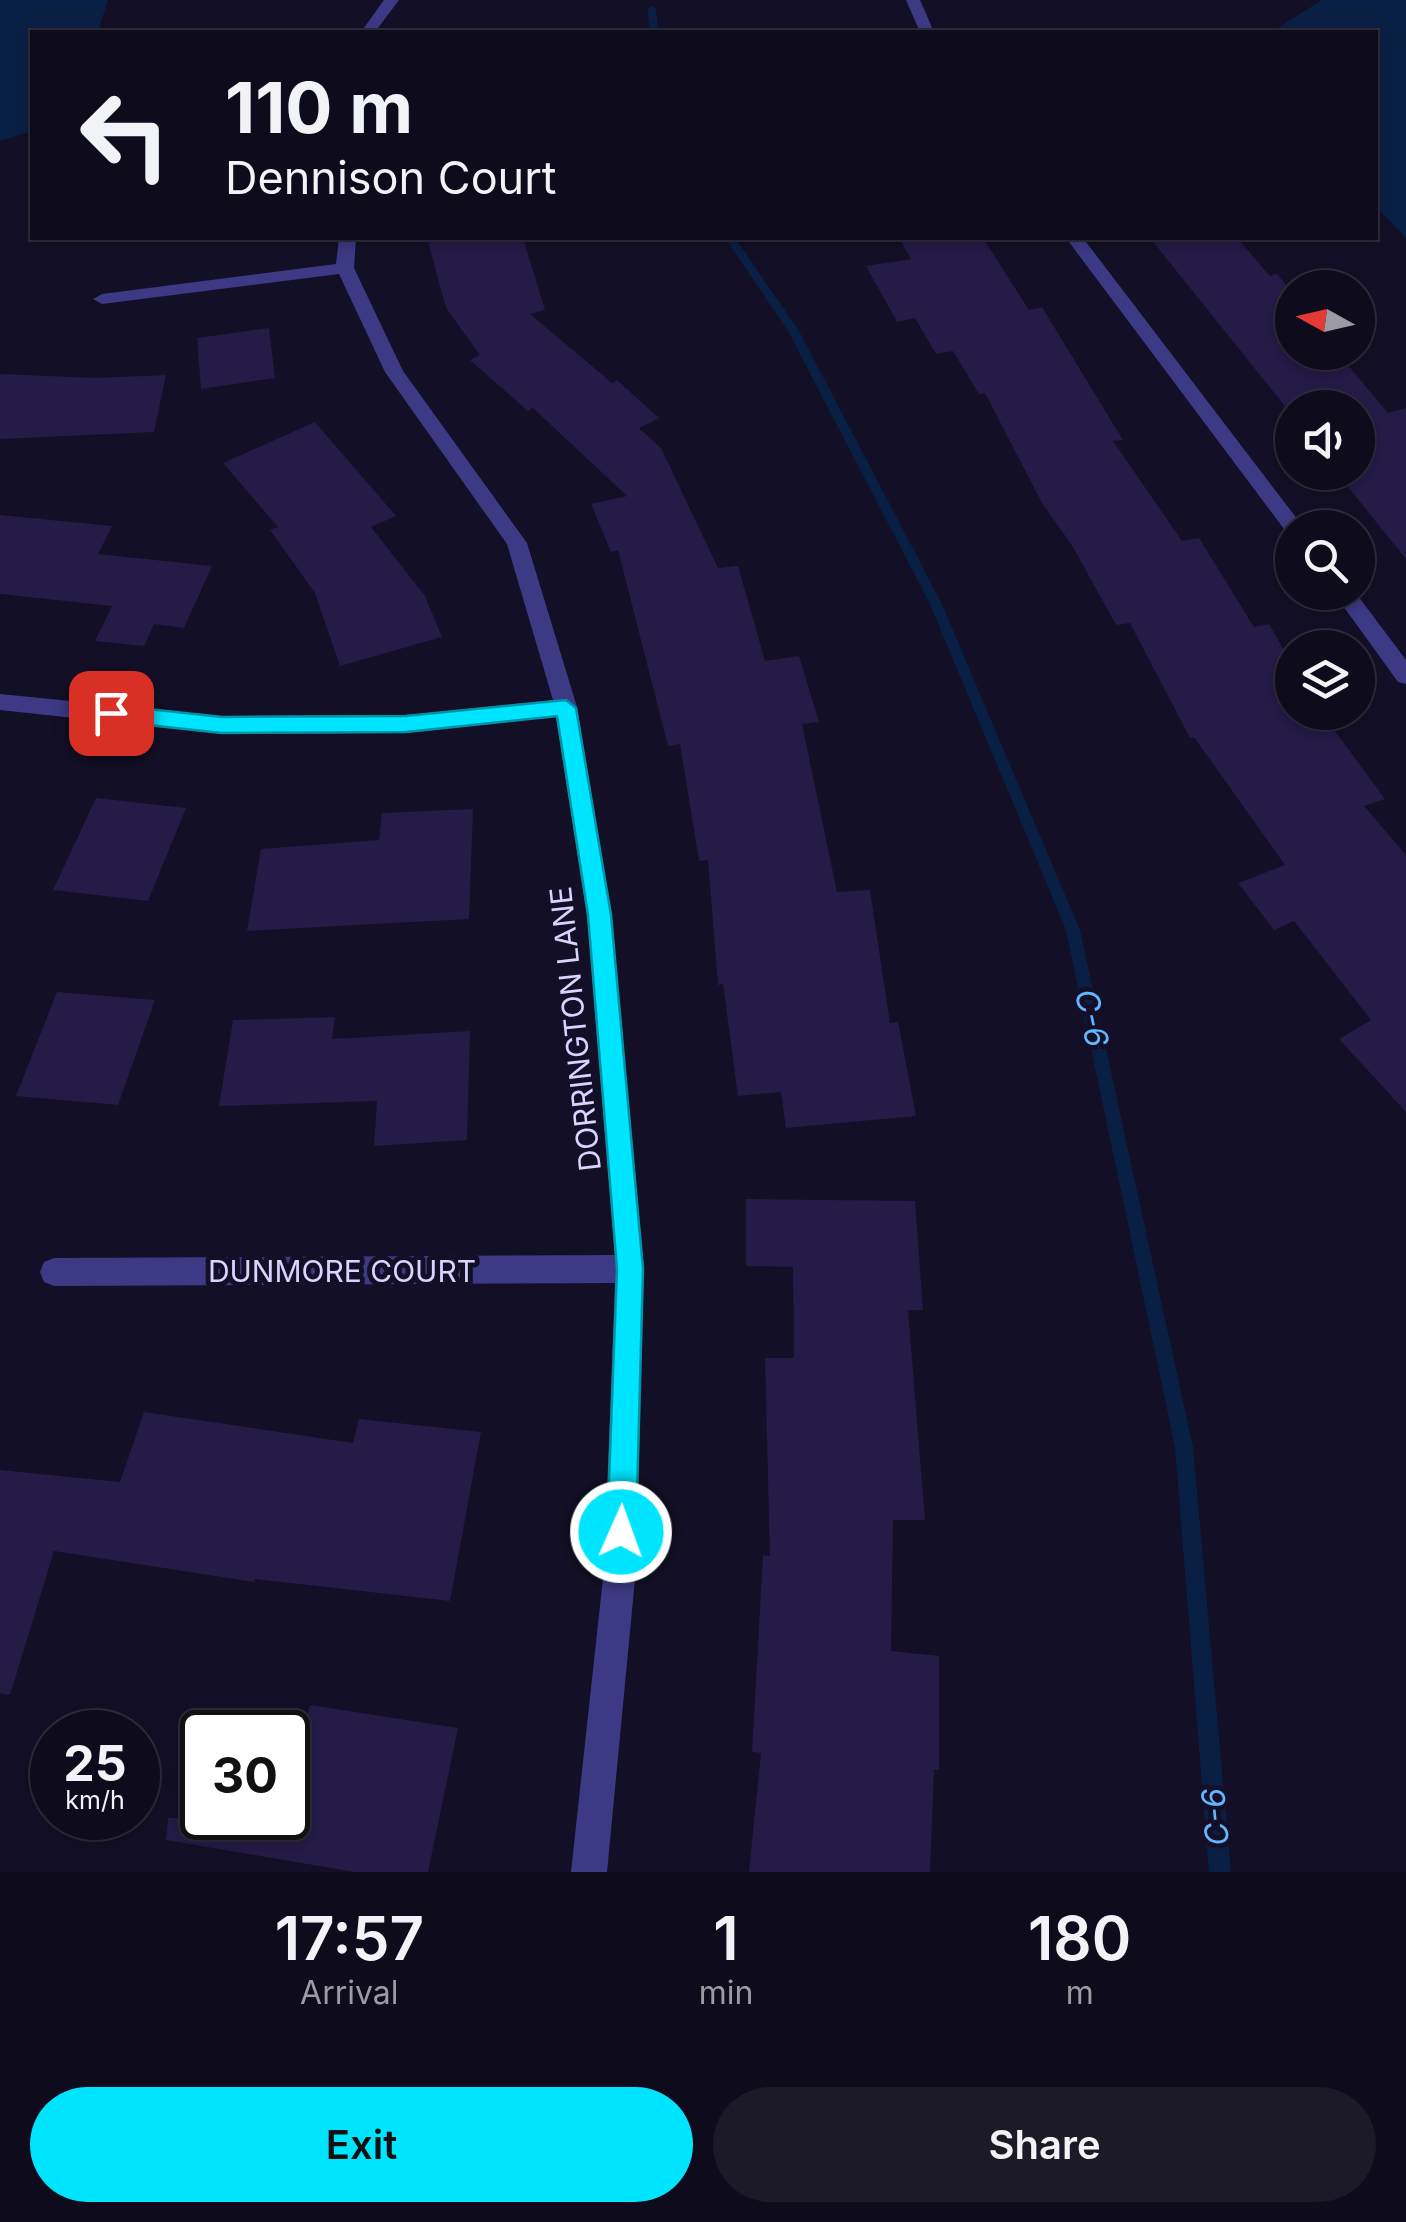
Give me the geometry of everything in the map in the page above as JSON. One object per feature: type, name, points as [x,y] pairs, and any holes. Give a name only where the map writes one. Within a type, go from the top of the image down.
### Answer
[{"type":"street","points":[[370,30],[392,0]]},
{"type":"street","points":[[912,0],[927,30]]},
{"type":"street","name":"DORRINGTON LANE","points":[[347,240],[345,268],[394,372],[517,543],[566,708],[600,915],[630,1269],[620,1569],[590,1872]]},
{"type":"street","points":[[1076,240],[1280,510]]},
{"type":"street","points":[[102,299],[345,268]]},
{"type":"street","points":[[1356,610],[1406,676]]},
{"type":"street","points":[[0,702],[222,725],[406,724],[566,708]]},
{"type":"street","name":"DUNMORE COURT","points":[[54,1272],[630,1269]]},
{"type":"water","points":[[0,0],[108,0],[99,30],[30,30],[30,132],[0,141]]},
{"type":"water","points":[[1322,0],[1406,0],[1406,238],[1378,209],[1378,30],[1274,30]]},
{"type":"building","points":[[428,240],[524,240],[545,310],[530,314],[612,383],[617,380],[659,418],[639,428],[661,448],[718,568],[738,566],[765,661],[799,656],[819,722],[802,724],[837,892],[870,890],[890,1023],[898,1022],[916,1116],[786,1128],[781,1092],[738,1096],[723,984],[718,985],[708,860],[699,861],[680,744],[668,746],[618,550],[611,552],[591,504],[627,496],[533,408],[528,411],[470,360],[480,355],[446,308]]},
{"type":"building","points":[[900,240],[984,240],[1029,310],[1042,307],[1123,440],[1113,441],[1182,541],[1199,538],[1254,627],[1269,624],[1275,634],[1275,730],[1334,730],[1385,799],[1364,806],[1406,855],[1406,1112],[1339,1039],[1371,1020],[1294,921],[1274,930],[1238,883],[1285,865],[1194,737],[1190,738],[1130,623],[1116,625],[1073,547],[1042,503],[985,393],[979,394],[953,351],[936,354],[915,318],[897,322],[866,266],[911,259]]},
{"type":"building","points":[[1152,240],[1239,240],[1270,276],[1275,275],[1275,370],[1352,370],[1369,390],[1275,390],[1275,394]]},
{"type":"building","points":[[269,328],[275,378],[201,389],[197,338]]},
{"type":"building","points":[[0,374],[96,378],[166,375],[154,432],[0,439]]},
{"type":"building","points":[[1375,397],[1388,413],[1406,408],[1406,559],[1375,520],[1375,510],[1367,510],[1350,490],[1375,490]]},
{"type":"building","points":[[315,422],[396,516],[371,527],[425,596],[442,637],[340,666],[315,593],[270,530],[278,527],[223,463]]},
{"type":"building","points":[[0,515],[112,526],[98,554],[212,566],[184,628],[154,624],[144,646],[95,641],[112,606],[0,594]]},
{"type":"building","points":[[96,798],[186,808],[148,901],[53,890]]},
{"type":"building","points":[[473,809],[469,919],[247,931],[261,849],[379,840],[382,813]]},
{"type":"building","points":[[57,992],[155,1000],[118,1105],[16,1096]]},
{"type":"building","points":[[335,1017],[332,1039],[470,1031],[467,1140],[374,1146],[377,1101],[219,1106],[233,1020]]},
{"type":"building","points":[[746,1199],[915,1201],[923,1310],[908,1310],[925,1520],[893,1520],[891,1651],[939,1656],[939,1770],[934,1769],[930,1872],[749,1872],[761,1753],[752,1752],[763,1555],[770,1556],[765,1358],[794,1358],[793,1267],[746,1266]]},
{"type":"building","points":[[144,1412],[353,1443],[359,1419],[481,1432],[450,1601],[255,1579],[254,1582],[54,1551],[10,1695],[0,1693],[0,1470],[120,1482]]},
{"type":"building","points":[[310,1705],[458,1728],[428,1872],[355,1872],[166,1840],[168,1818],[180,1818],[180,1840],[310,1840]]},
{"type":"waterway","name":"C-6","points":[[652,9],[654,30]]},
{"type":"waterway","name":"C-6","points":[[731,240],[793,331],[935,602],[1073,930],[1184,1447],[1220,1872]]},
{"type":"route","points":[[111,713],[222,725],[406,724],[566,708],[600,915],[630,1269],[621,1532]]}]
